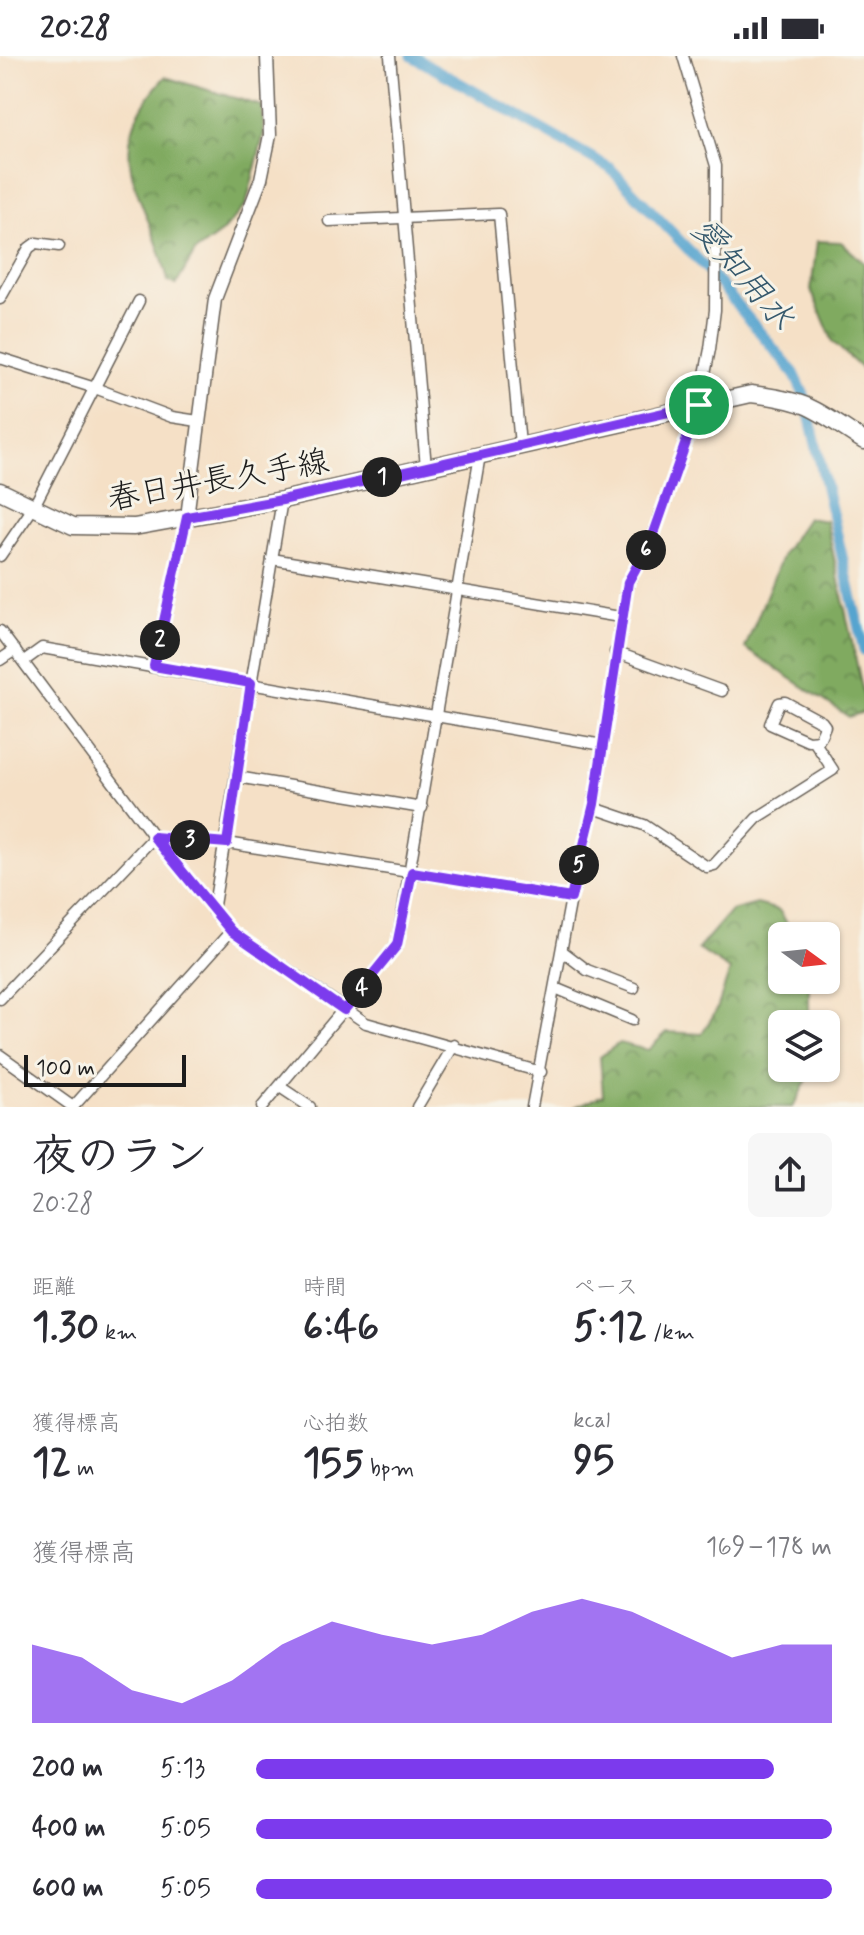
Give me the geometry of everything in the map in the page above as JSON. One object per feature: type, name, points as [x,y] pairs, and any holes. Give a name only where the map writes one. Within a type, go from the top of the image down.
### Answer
[{"type":"main road","name":"春日井長久手線","points":[[0,491],[63,523],[89,529],[134,527],[282,500],[751,394],[792,398],[823,411],[864,441]]},
{"type":"street","points":[[154,666],[187,517],[215,299],[261,179],[270,135],[267,56]]},
{"type":"street","points":[[532,1107],[541,1072],[571,898],[594,808],[620,617],[628,582],[652,539],[699,405],[715,310],[716,166],[683,56]]},
{"type":"street","points":[[390,57],[426,467]]},
{"type":"street","points":[[329,221],[499,214],[520,445]]},
{"type":"street","points":[[0,299],[29,248],[36,243],[59,246]]},
{"type":"street","points":[[0,556],[33,508],[139,301]]},
{"type":"street","points":[[0,358],[95,388],[172,417],[198,421]]},
{"type":"street","points":[[262,1107],[397,945],[412,872],[480,455]]},
{"type":"street","points":[[213,911],[227,843],[282,500]]},
{"type":"street","points":[[272,559],[620,617]]},
{"type":"street","points":[[0,631],[154,837],[231,931],[366,1023],[454,1045],[541,1072]]},
{"type":"street","points":[[24,661],[42,648],[603,745]]},
{"type":"street","points":[[0,660],[15,650]]},
{"type":"street","points":[[615,652],[722,691]]},
{"type":"street","points":[[594,808],[644,825],[707,867],[714,865],[757,818],[833,770],[814,741],[770,724],[779,703],[785,702],[822,722],[825,726],[819,740],[814,741]]},
{"type":"street","points":[[237,777],[422,808]]},
{"type":"street","points":[[154,837],[227,843],[571,898]]},
{"type":"street","points":[[0,999],[154,837]]},
{"type":"street","points":[[0,1055],[73,1107],[231,931]]},
{"type":"street","points":[[562,951],[587,970],[634,988]]},
{"type":"street","points":[[555,988],[632,1020]]},
{"type":"street","points":[[417,1107],[454,1045]]},
{"type":"street","points":[[280,1087],[310,1107]]},
{"type":"green space","points":[[165,77],[262,106],[264,133],[246,205],[221,233],[195,252],[176,285],[168,281],[140,201],[129,154],[132,130],[143,105]]},
{"type":"green space","points":[[817,241],[841,242],[864,263],[864,371],[833,342],[811,290]]},
{"type":"green space","points":[[807,518],[826,521],[864,697],[864,712],[849,717],[745,648],[783,554]]},
{"type":"green space","points":[[757,904],[779,910],[786,922],[768,922],[768,994],[809,994],[809,1010],[768,1010],[768,1082],[806,1082],[792,1107],[574,1107],[603,1095],[600,1057],[619,1043],[648,1050],[667,1032],[702,1034],[717,1009],[730,970],[698,949],[731,911]]},
{"type":"waterway","name":"愛知用水","points":[[412,56],[610,168],[707,269],[794,373],[805,397],[864,650]]},
{"type":"route","points":[[699,405],[652,539],[628,582],[594,804],[571,898],[412,872],[397,945],[344,1010],[231,931],[154,837],[227,843],[251,683],[154,666],[188,526],[187,517],[282,500],[699,405]]}]
